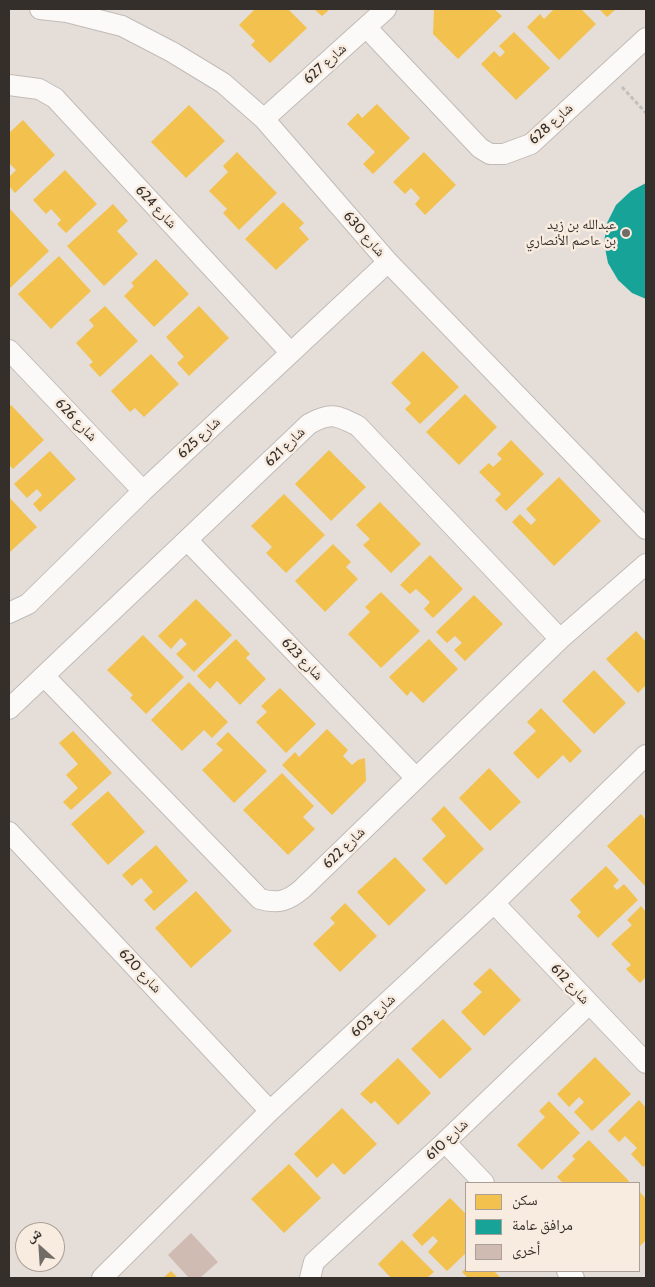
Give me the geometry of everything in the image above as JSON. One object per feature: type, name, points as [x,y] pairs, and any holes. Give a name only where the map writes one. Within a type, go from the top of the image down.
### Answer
[{"type":"street","name":"شارع 630","points":[[40,9],[67,12],[122,26],[172,52],[223,83],[264,119],[388,262],[646,529]]},
{"type":"street","name":"شارع 627","points":[[264,119],[386,9]]},
{"type":"street","name":"شارع 628","points":[[366,28],[480,148],[490,154],[504,154],[531,144],[646,38]]},
{"type":"street","name":"شارع 624","points":[[9,85],[39,89],[55,98],[290,352]]},
{"type":"street","name":"شارع 625","points":[[9,613],[28,604],[143,491],[388,262]]},
{"type":"street","name":"شارع 626","points":[[9,350],[143,491]]},
{"type":"street","name":"شارع 621","points":[[9,709],[45,677],[309,424],[323,417],[335,415],[358,426],[560,639]]},
{"type":"street","name":"شارع 623","points":[[188,541],[416,778]]},
{"type":"street","name":"شارع 622","points":[[45,677],[260,898],[271,902],[290,899],[560,639],[646,564]]},
{"type":"street","name":"شارع 603","points":[[102,1278],[270,1111],[644,764]]},
{"type":"street","name":"شارع 620","points":[[9,832],[270,1111]]},
{"type":"street","name":"شارع 612","points":[[494,903],[646,1063]]},
{"type":"street","name":"شارع 610","points":[[310,1278],[314,1262],[445,1142],[589,1004]]},
{"type":"street","points":[[445,1142],[483,1182]]},
{"type":"path","points":[[608,72],[646,113]]},
{"type":"building: سكن","points":[[255,9],[288,9],[307,28],[270,63],[251,45],[255,41],[239,25]]},
{"type":"building: سكن","points":[[314,9],[330,9],[322,16]]},
{"type":"building: سكن","points":[[434,9],[494,9],[502,16],[458,59],[433,34]]},
{"type":"building: سكن","points":[[554,9],[581,9],[596,24],[559,60],[527,27],[540,14],[544,19]]},
{"type":"building: سكن","points":[[599,9],[616,9],[607,17]]},
{"type":"building: سكن","points":[[514,32],[550,68],[516,100],[481,64],[494,51],[500,57],[505,52],[499,46]]},
{"type":"building: سكن","points":[[377,104],[410,138],[373,174],[363,164],[375,152],[347,124],[358,113],[362,118]]},
{"type":"building: سكن","points":[[189,105],[225,141],[186,178],[151,142]]},
{"type":"building: سكن","points":[[23,120],[55,155],[15,193],[9,186],[9,177],[16,170],[9,163],[9,133]]},
{"type":"building: سكن","points":[[237,152],[277,193],[239,230],[223,213],[227,209],[209,191],[228,172],[223,166]]},
{"type":"building: سكن","points":[[424,152],[456,185],[425,215],[415,204],[420,198],[411,188],[405,194],[393,182]]},
{"type":"building: سكن","points":[[65,170],[97,204],[66,233],[57,224],[61,220],[51,209],[46,214],[33,200]]},
{"type":"building: سكن","points":[[283,202],[304,223],[299,228],[309,239],[276,270],[245,239]]},
{"type":"building: سكن","points":[[113,204],[128,221],[117,231],[138,254],[104,286],[67,246]]},
{"type":"building: سكن","points":[[9,210],[49,251],[9,289]]},
{"type":"building: سكن","points":[[59,256],[91,291],[51,329],[18,294]]},
{"type":"building: سكن","points":[[156,259],[189,294],[154,327],[124,296],[134,286],[131,283]]},
{"type":"building: سكن","points":[[105,306],[138,341],[100,377],[89,365],[93,362],[76,343],[94,326],[89,320]]},
{"type":"building: سكن","points":[[199,306],[229,338],[189,376],[177,363],[184,357],[166,337]]},
{"type":"building: سكن","points":[[423,351],[459,387],[420,424],[405,409],[411,403],[391,383]]},
{"type":"building: سكن","points":[[151,354],[179,384],[144,417],[135,408],[130,412],[111,391]]},
{"type":"building: سكن","points":[[465,394],[497,427],[459,465],[426,432]]},
{"type":"building: سكن","points":[[11,405],[44,440],[13,469],[9,465],[9,407]]},
{"type":"building: سكن","points":[[511,440],[544,474],[506,511],[495,500],[501,494],[479,472],[489,463],[493,467],[502,459],[497,454]]},
{"type":"building: سكن","points":[[329,450],[366,487],[331,521],[295,484]]},
{"type":"building: سكن","points":[[50,451],[76,479],[40,512],[33,504],[42,495],[37,489],[27,498],[14,484]]},
{"type":"building: سكن","points":[[559,477],[601,521],[554,566],[512,522],[520,514],[531,525],[536,520],[526,509]]},
{"type":"building: سكن","points":[[284,494],[325,535],[286,573],[266,553],[272,547],[251,526]]},
{"type":"building: سكن","points":[[9,497],[37,527],[9,553]]},
{"type":"building: سكن","points":[[380,502],[421,544],[391,573],[363,545],[370,539],[356,525]]},
{"type":"building: سكن","points":[[333,544],[351,562],[346,567],[358,579],[325,612],[295,581]]},
{"type":"building: سكن","points":[[430,555],[463,589],[433,618],[424,609],[430,602],[416,589],[410,594],[400,585]]},
{"type":"building: سكن","points":[[381,592],[420,631],[381,668],[348,634],[370,612],[365,607]]},
{"type":"building: سكن","points":[[474,595],[503,624],[465,661],[454,650],[462,643],[455,636],[447,643],[436,632]]},
{"type":"building: سكن","points":[[196,599],[232,635],[194,672],[176,654],[187,644],[181,638],[171,649],[158,636]]},
{"type":"building: سكن","points":[[636,631],[646,642],[646,685],[638,693],[606,659]]},
{"type":"building: سكن","points":[[143,635],[184,677],[146,714],[130,698],[133,695],[107,670]]},
{"type":"building: سكن","points":[[236,639],[250,654],[246,658],[266,679],[240,705],[217,681],[210,689],[197,676]]},
{"type":"building: سكن","points":[[429,639],[458,669],[423,703],[411,691],[407,696],[389,677]]},
{"type":"building: سكن","points":[[594,670],[626,703],[594,734],[562,701]]},
{"type":"building: سكن","points":[[189,682],[228,722],[212,738],[204,730],[182,751],[151,720]]},
{"type":"building: سكن","points":[[280,688],[316,724],[286,753],[256,722],[267,712],[261,706]]},
{"type":"building: سكن","points":[[541,708],[582,751],[570,763],[563,755],[538,779],[513,753],[536,731],[527,722]]},
{"type":"building: سكن","points":[[327,729],[348,750],[343,756],[352,765],[358,760],[365,758],[366,781],[332,815],[282,765],[295,752],[299,757]]},
{"type":"building: سكن","points":[[73,731],[112,773],[71,810],[63,802],[78,788],[66,775],[78,764],[59,743]]},
{"type":"building: سكن","points":[[228,732],[267,771],[234,803],[202,770],[223,750],[216,744]]},
{"type":"building: سكن","points":[[489,768],[521,802],[490,831],[459,798]]},
{"type":"building: سكن","points":[[282,773],[314,806],[303,817],[315,829],[288,855],[243,810]]},
{"type":"building: سكن","points":[[108,791],[145,832],[108,865],[71,824]]},
{"type":"building: سكن","points":[[444,806],[484,849],[446,885],[422,859],[446,836],[431,819]]},
{"type":"building: سكن","points":[[641,814],[646,820],[646,887],[607,846]]},
{"type":"building: سكن","points":[[156,845],[188,881],[154,911],[144,900],[153,892],[141,878],[132,886],[122,875]]},
{"type":"building: سكن","points":[[395,857],[426,890],[389,926],[357,892]]},
{"type":"building: سكن","points":[[606,866],[619,880],[613,886],[617,890],[624,884],[638,900],[598,938],[577,916],[581,912],[570,900]]},
{"type":"building: سكن","points":[[196,891],[232,931],[191,968],[155,928]]},
{"type":"building: سكن","points":[[345,903],[377,936],[340,972],[313,944],[335,923],[330,918]]},
{"type":"building: سكن","points":[[641,906],[646,912],[646,977],[640,983],[626,969],[631,965],[611,944],[632,925],[627,920]]},
{"type":"building: سكن","points":[[490,968],[521,1000],[484,1036],[461,1012],[482,992],[473,984]]},
{"type":"building: سكن","points":[[443,1019],[472,1049],[440,1079],[411,1049]]},
{"type":"building: سكن","points":[[595,1057],[631,1094],[592,1131],[574,1112],[584,1102],[579,1097],[569,1107],[557,1094]]},
{"type":"building: سكن","points":[[398,1058],[431,1093],[398,1125],[375,1101],[371,1104],[360,1094]]},
{"type":"building: سكن","points":[[639,1100],[646,1108],[646,1165],[643,1167],[631,1154],[637,1148],[625,1136],[619,1142],[608,1131]]},
{"type":"building: سكن","points":[[549,1101],[580,1133],[542,1170],[517,1145],[545,1117],[539,1111]]},
{"type":"building: سكن","points":[[342,1108],[377,1144],[344,1175],[333,1163],[317,1178],[294,1154]]},
{"type":"building: سكن","points":[[589,1140],[629,1181],[562,1182],[557,1177],[575,1159],[572,1156]]},
{"type":"building: سكن","points":[[289,1164],[321,1198],[284,1233],[251,1199]]},
{"type":"building: سكن","points":[[640,1192],[646,1199],[646,1240],[640,1246]]},
{"type":"building: سكن","points":[[450,1198],[465,1213],[465,1254],[447,1271],[428,1252],[438,1241],[433,1236],[422,1246],[412,1235]]},
{"type":"building: سكن","points":[[402,1240],[434,1272],[427,1278],[391,1278],[378,1264]]},
{"type":"building: سكن","points":[[465,1269],[465,1272],[495,1272],[501,1278],[468,1278],[462,1272]]},
{"type":"building: سكن","points":[[171,1271],[178,1278],[163,1278]]},
{"type":"building: مرافق عامة","name":"عبدالله بن زيد بن عاصم الأنصاري","points":[[646,183],[646,299],[632,293],[618,280],[608,263],[604,243],[607,223],[616,205],[631,191]]},
{"type":"building: أخرى","points":[[191,1233],[218,1262],[200,1278],[189,1278],[168,1255]]},
{"type":"place","name":"عبدالله بن زيد بن عاصم الأنصاري","points":[[626,233]]}]
